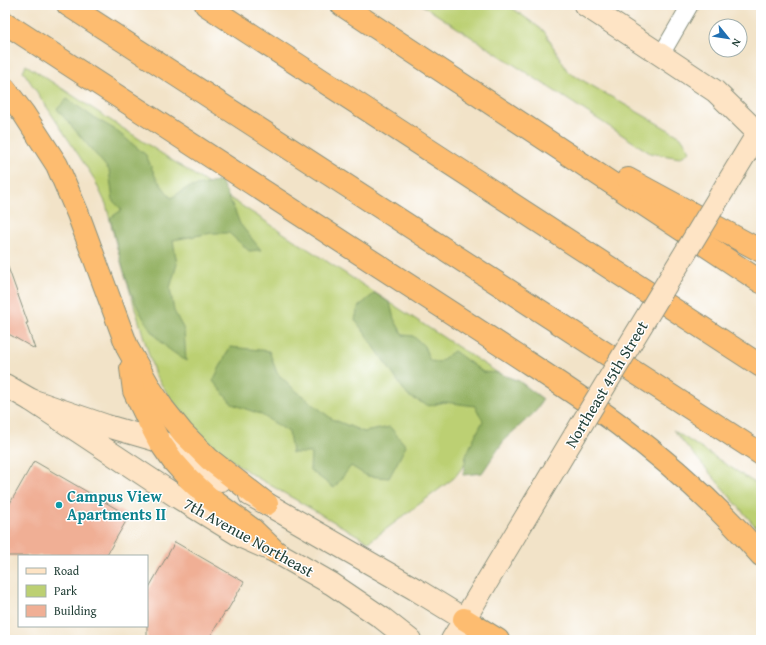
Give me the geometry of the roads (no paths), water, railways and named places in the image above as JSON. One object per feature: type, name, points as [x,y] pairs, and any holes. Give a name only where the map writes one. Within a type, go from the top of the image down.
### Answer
[{"type":"highway","points":[[68,5],[761,454]]},
{"type":"highway","points":[[206,5],[761,366]]},
{"type":"highway","points":[[342,5],[761,282]]},
{"type":"highway","points":[[5,23],[584,400],[683,477],[714,505],[761,555]]},
{"type":"highway","points":[[5,89],[24,114],[57,165],[78,214],[128,349],[150,388],[163,408],[183,433],[209,459],[267,504]]},
{"type":"highway","points":[[500,109],[761,251]]},
{"type":"highway","points":[[128,349],[134,391],[159,441],[173,461],[207,496],[252,529],[276,552]]},
{"type":"highway","points":[[464,619],[498,640]]},
{"type":"main road","points":[[585,5],[662,54],[715,91],[760,132]]},
{"type":"main road","name":"Northeast 45th Street","points":[[452,640],[727,184],[760,132]]},
{"type":"main road","name":"7th Avenue Northeast","points":[[5,385],[31,400],[179,498],[244,538],[276,552],[332,584],[382,618],[410,640]]},
{"type":"main road","points":[[31,400],[107,426],[159,441],[173,447],[222,481],[267,504],[464,619]]},
{"type":"lane","points":[[662,54],[690,5]]},
{"type":"place","name":"Campus View Apartments II","points":[[59,505]]}]
